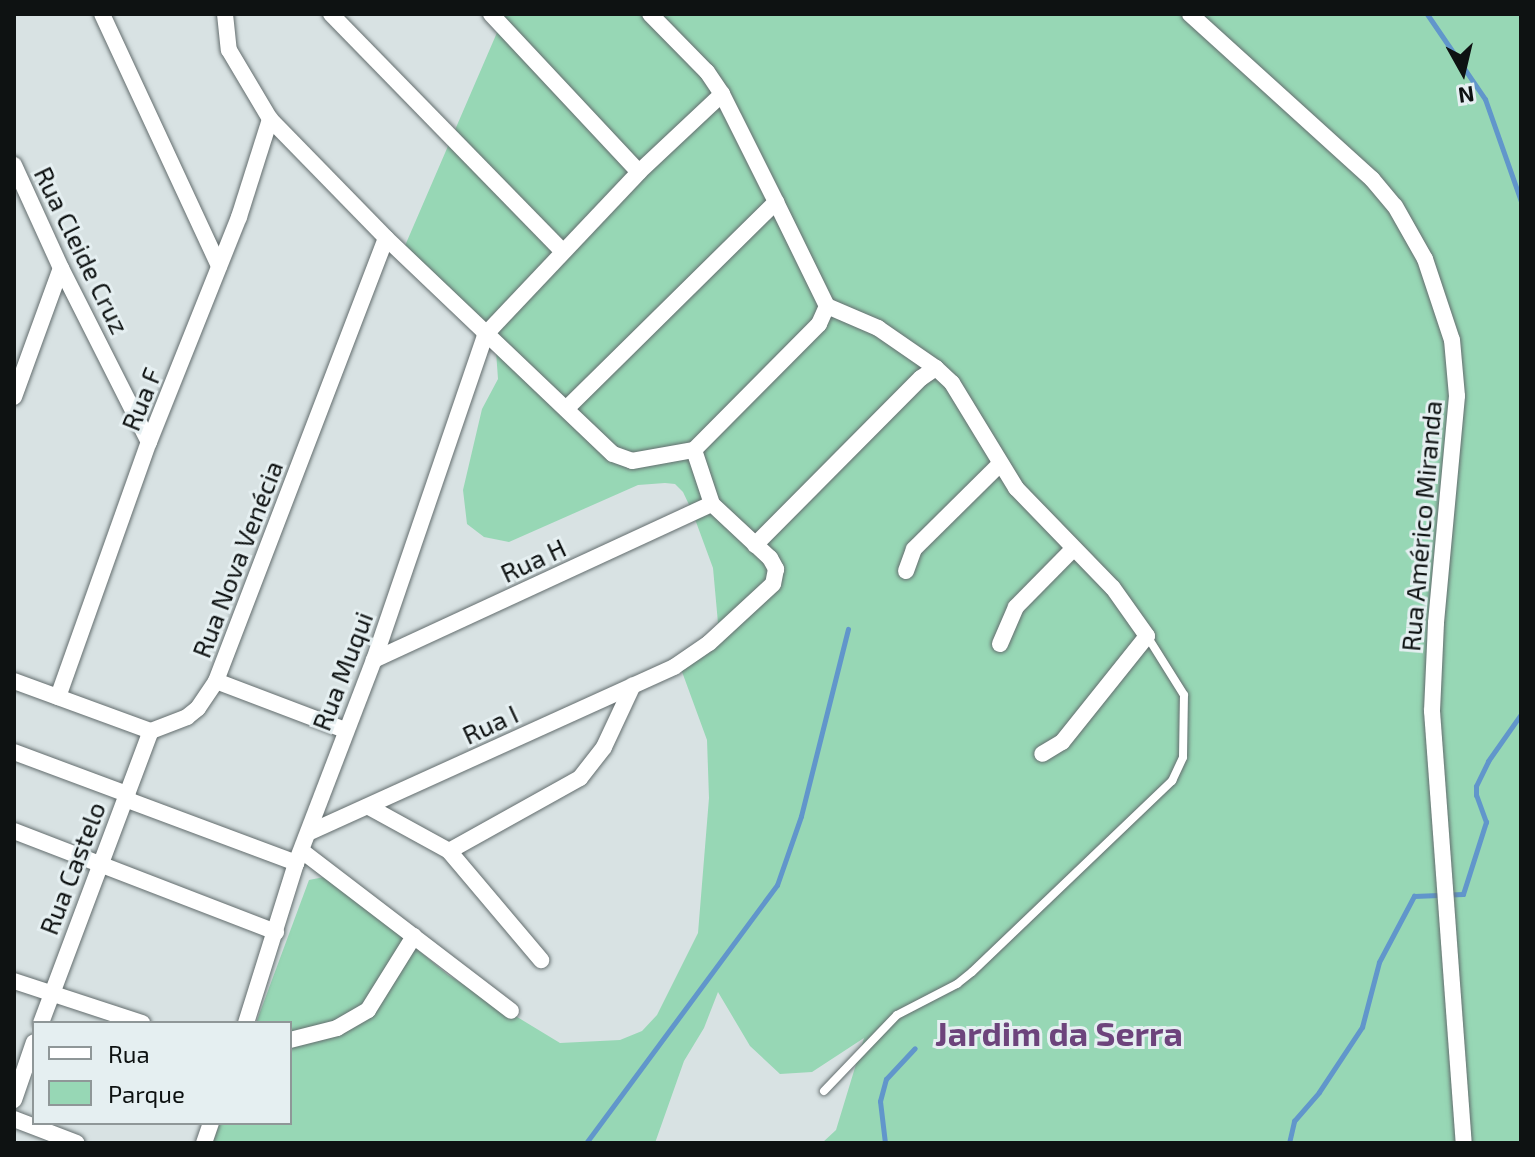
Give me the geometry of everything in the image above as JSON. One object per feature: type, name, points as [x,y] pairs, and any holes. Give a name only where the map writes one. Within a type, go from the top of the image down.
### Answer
[{"type":"street","points":[[102,14],[219,266]]},
{"type":"street","points":[[225,14],[229,50],[270,119],[485,335],[613,454],[632,461],[694,450],[819,324],[827,306]]},
{"type":"street","points":[[331,14],[562,251]]},
{"type":"street","points":[[491,14],[639,172]]},
{"type":"street","points":[[650,14],[707,72],[722,94],[827,306],[878,328],[936,368],[952,383],[999,465],[1073,549],[1113,588],[1147,636],[1062,742],[1042,754]]},
{"type":"street","name":"Rua Américo Miranda","points":[[1190,14],[1372,179],[1395,206],[1425,259],[1452,340],[1457,396],[1435,638],[1432,711],[1464,1143]]},
{"type":"street","points":[[485,335],[639,172],[722,94]]},
{"type":"street","name":"Rua F","points":[[58,697],[149,442],[219,266],[270,119]]},
{"type":"street","name":"Rua Cleide Cruz","points":[[14,165],[61,268],[149,442]]},
{"type":"street","points":[[566,409],[776,202]]},
{"type":"street","name":"Rua Nova Venécia","points":[[151,731],[187,717],[198,708],[216,681],[386,238]]},
{"type":"street","points":[[15,394],[61,268]]},
{"type":"street","name":"Rua Muqui","points":[[247,1021],[299,857],[374,660],[485,335]]},
{"type":"street","points":[[694,450],[712,504],[755,545],[921,378],[936,368]]},
{"type":"street","points":[[906,571],[914,549],[999,465]]},
{"type":"street","name":"Rua H","points":[[374,660],[712,504]]},
{"type":"street","name":"Rua I","points":[[310,832],[690,658],[773,584],[776,569],[770,558],[755,545]]},
{"type":"street","points":[[1000,644],[1016,607],[1073,549]]},
{"type":"street","points":[[14,681],[151,731]]},
{"type":"street","points":[[216,681],[345,730]]},
{"type":"street","points":[[449,851],[580,778],[604,747],[633,685]]},
{"type":"street","name":"Rua Castelo","points":[[42,1021],[98,864],[151,731]]},
{"type":"street","points":[[14,752],[126,796],[299,857],[414,936],[511,1011]]},
{"type":"street","points":[[369,807],[449,851],[541,960]]},
{"type":"street","points":[[14,831],[276,932]]},
{"type":"street","points":[[292,1039],[337,1028],[368,1010],[414,936]]},
{"type":"street","points":[[14,981],[136,1021]]},
{"type":"street","points":[[14,1100],[32,1048]]},
{"type":"street","points":[[14,1119],[77,1143]]},
{"type":"lane","points":[[824,1091],[897,1015],[957,984],[972,972],[1172,781],[1183,757],[1184,695],[1147,636]]},
{"type":"green space","points":[[505,14],[1521,14],[1521,1143],[822,1143],[836,1130],[864,1038],[812,1072],[780,1074],[750,1046],[718,992],[704,1028],[684,1061],[655,1143],[212,1143],[219,1125],[292,1125],[292,1021],[257,1021],[309,880],[324,877],[364,905],[448,975],[560,1043],[620,1040],[642,1031],[657,1015],[698,933],[709,798],[707,740],[681,669],[710,647],[718,623],[713,568],[692,511],[683,492],[675,484],[665,483],[638,485],[509,542],[484,537],[467,524],[463,490],[482,409],[498,379],[496,351],[404,248]]},
{"type":"waterway","points":[[1427,14],[1485,99],[1521,201]]},
{"type":"waterway","points":[[586,1143],[777,885],[801,816],[848,629]]},
{"type":"waterway","points":[[1289,1143],[1294,1121],[1319,1092],[1362,1027],[1379,962],[1414,896],[1463,894],[1486,822],[1476,795],[1476,786],[1488,761],[1521,714]]},
{"type":"waterway","points":[[885,1143],[880,1101],[886,1079],[915,1048]]},
{"type":"district","name":"Jardim da Serra","points":[[1059,1033]]}]
